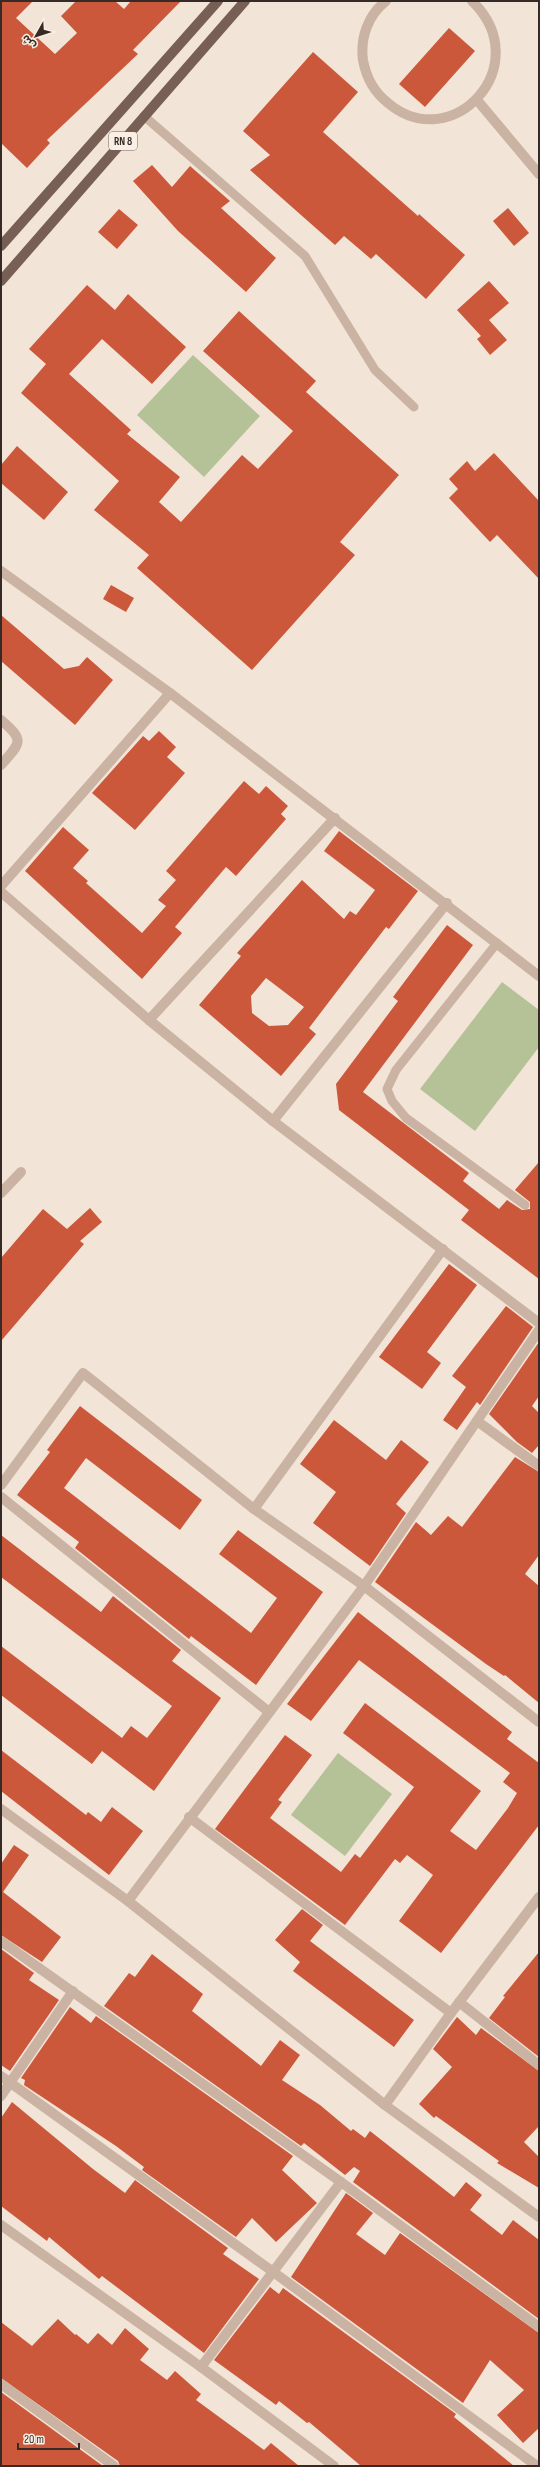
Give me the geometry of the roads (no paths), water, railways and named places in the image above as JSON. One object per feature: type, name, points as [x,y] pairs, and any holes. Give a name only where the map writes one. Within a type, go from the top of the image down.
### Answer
[{"type":"main road","name":"RN 8","points":[[1,246],[217,1]]},
{"type":"main road","name":"RN 8","points":[[1,281],[245,1]]},
{"type":"street","points":[[379,3],[367,26],[362,49],[365,72],[379,96],[397,111],[419,118],[442,118],[464,110],[477,100],[490,81],[496,58],[494,34],[484,12],[472,1]]},
{"type":"street","points":[[477,100],[539,174]]},
{"type":"street","points":[[1,570],[170,693],[447,903],[539,976]]},
{"type":"street","points":[[1,886],[170,693]]},
{"type":"street","points":[[1,720],[17,734],[19,738],[17,747],[1,766]]},
{"type":"street","points":[[150,1020],[335,818]]},
{"type":"street","points":[[1,892],[150,1020],[273,1121],[539,1323]]},
{"type":"street","points":[[273,1121],[447,903]]},
{"type":"street","points":[[1,1193],[21,1172]]},
{"type":"street","points":[[254,1508],[443,1249]]},
{"type":"street","points":[[128,1901],[189,1817],[364,1586],[539,1330]]},
{"type":"street","points":[[1,1485],[83,1373],[254,1508],[364,1586],[539,1722]]},
{"type":"street","points":[[477,1421],[539,1466]]},
{"type":"street","points":[[1,1497],[269,1712]]},
{"type":"street","points":[[1,1809],[128,1901],[385,2105],[539,2217]]},
{"type":"street","points":[[189,1817],[451,2013]]},
{"type":"street","points":[[385,2105],[459,2002],[539,1897]]},
{"type":"street","points":[[1,1941],[341,2182],[539,2327]]},
{"type":"street","points":[[1,2096],[73,1991]]},
{"type":"street","points":[[459,2002],[539,2065]]},
{"type":"street","points":[[1,2076],[272,2271],[537,2466]]},
{"type":"street","points":[[201,2367],[272,2271],[341,2182]]},
{"type":"street","points":[[1,2225],[201,2367],[334,2466]]},
{"type":"street","points":[[1,2384],[114,2466]]},
{"type":"lane","points":[[144,116],[305,256],[375,370],[414,407]]},
{"type":"lane","points":[[497,943],[396,1070],[387,1088],[392,1101],[406,1118],[525,1205]]}]
